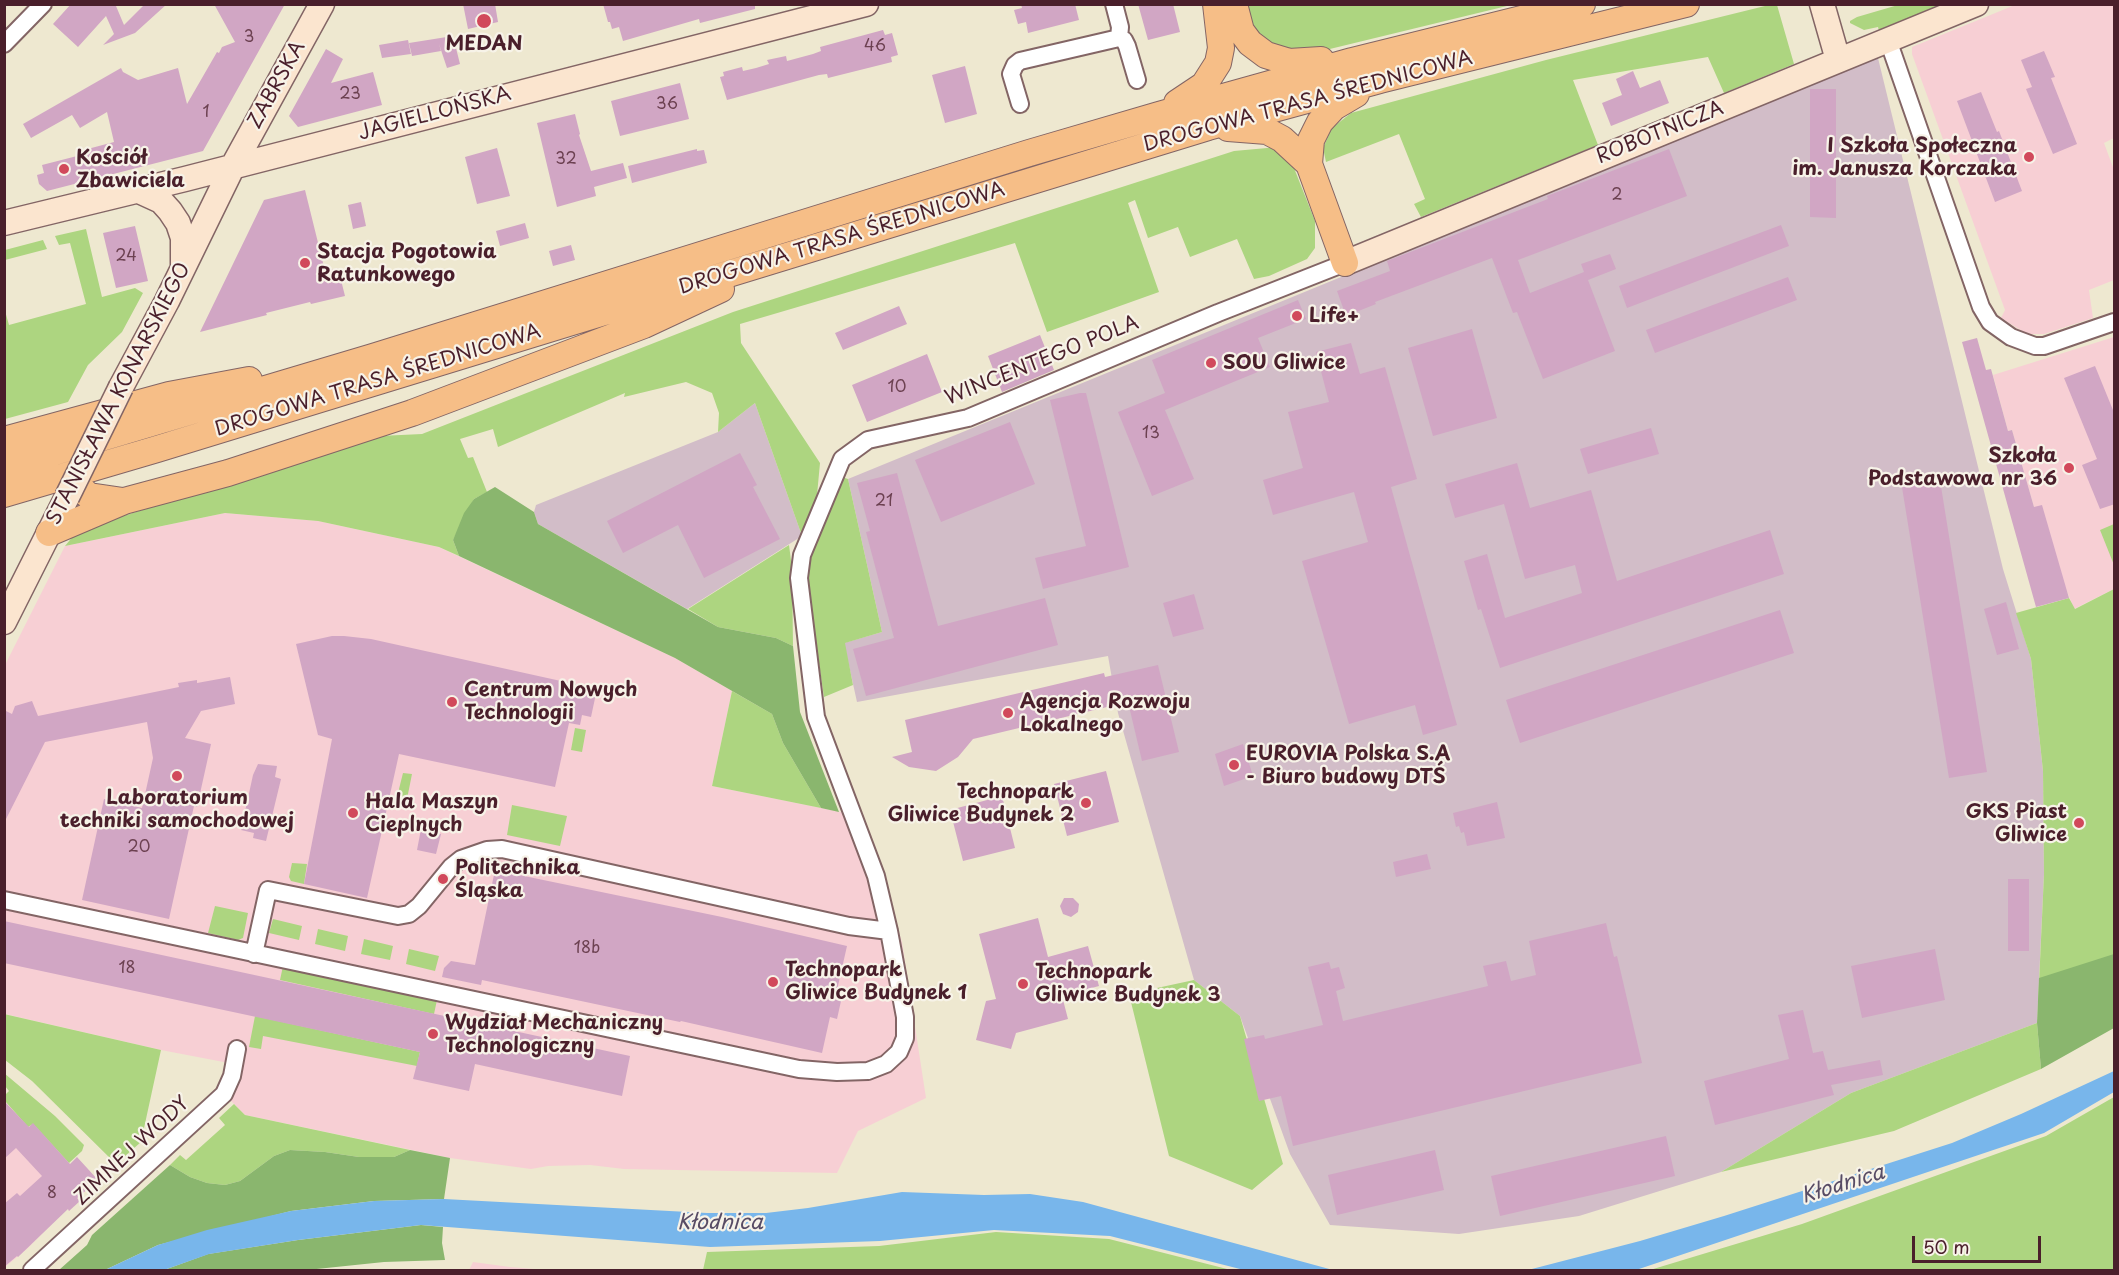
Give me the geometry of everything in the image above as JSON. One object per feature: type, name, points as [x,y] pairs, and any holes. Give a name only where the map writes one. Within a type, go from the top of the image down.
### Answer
[{"type":"main road","name":"DROGOWA TRASA ŚREDNICOWA","points":[[4,467],[373,357],[1029,153],[1352,61],[1582,4]]},
{"type":"main road","name":"DROGOWA TRASA ŚREDNICOWA","points":[[4,494],[1208,127],[1380,80],[1686,4]]},
{"type":"main road","points":[[1230,6],[1246,38],[1266,55],[1288,62],[1352,61]]},
{"type":"main road","points":[[1159,115],[1203,85],[1213,74],[1218,63],[1230,6]]},
{"type":"main road","points":[[1345,262],[1309,164],[1311,140],[1320,122],[1334,107],[1380,80]]},
{"type":"main road","points":[[1208,127],[1267,131],[1282,139],[1309,164]]},
{"type":"main road","points":[[49,533],[124,501],[228,473],[400,417],[467,392],[645,325],[803,251]]},
{"type":"main road","points":[[4,440],[169,395],[373,357]]},
{"type":"main road","points":[[71,488],[78,486],[89,496],[124,501]]},
{"type":"street","points":[[4,44],[43,4]]},
{"type":"street","name":"ZABRSKA","points":[[233,166],[322,4]]},
{"type":"street","name":"JAGIELLOŃSKA","points":[[4,223],[866,4]]},
{"type":"street","points":[[1114,4],[1120,27],[1119,38]]},
{"type":"street","points":[[1822,4],[1838,60]]},
{"type":"street","name":"ROBOTNICZA","points":[[1345,262],[1976,4]]},
{"type":"street","points":[[1020,104],[1011,74],[1015,65],[1020,61],[1119,38],[1124,40],[1127,46],[1137,80]]},
{"type":"street","points":[[1888,40],[1981,307],[1990,322],[2011,337],[2035,346],[2044,346],[2115,322]]},
{"type":"street","name":"STANISŁAWA KONARSKIEGO","points":[[4,622],[233,166]]},
{"type":"street","points":[[137,190],[160,201],[178,223],[183,238],[183,268]]},
{"type":"street","name":"WINCENTEGO POLA","points":[[4,900],[799,1069],[837,1072],[868,1071],[886,1064],[899,1052],[905,1038],[905,1017],[890,931],[876,876],[816,717],[799,578],[802,555],[842,459],[868,440],[968,418],[1345,262]]},
{"type":"street","points":[[254,954],[268,890],[398,916],[409,914],[419,906],[451,867],[461,860],[487,850],[502,849],[849,926],[890,931]]},
{"type":"street","name":"ZIMNEJ WODY","points":[[32,1270],[224,1094],[232,1076],[237,1049]]},
{"type":"shaded area","name":"I Szkoła Społeczna im. Janusza Korczaka","points":[[2015,5],[2114,5],[2114,138],[2104,143],[2114,170],[2114,280],[2089,290],[2093,318],[2044,334],[2027,334],[2001,318],[2005,310],[1912,54],[1912,47]]},
{"type":"shaded area","points":[[1877,54],[2003,569],[2031,659],[2043,771],[2044,874],[2037,1023],[1851,1093],[1721,1172],[1579,1216],[1459,1234],[1330,1225],[1290,1154],[1240,1016],[1194,980],[1118,713],[1108,656],[857,702],[844,643],[882,632],[848,479]]},
{"type":"shaded area","name":"Szkoła Podstawowa nr 36","points":[[2114,337],[2114,589],[2074,609],[2034,507],[2012,430],[2008,431],[1993,375]]},
{"type":"shaded area","points":[[755,403],[802,536],[687,609],[538,524],[534,512],[536,505],[718,432]]},
{"type":"shaded area","name":"Politechnika Śląska","points":[[225,513],[318,521],[439,547],[675,658],[732,691],[712,786],[861,816],[902,942],[926,1098],[858,1131],[837,1173],[624,1169],[590,1165],[548,1166],[531,1169],[450,1158],[245,1115],[224,1094],[234,1064],[161,1050],[5,1014],[4,667],[65,546]]},
{"type":"shaded area","points":[[5,1101],[28,1127],[33,1123],[70,1164],[98,1180],[78,1198],[69,1211],[67,1208],[28,1248],[5,1267]]},
{"type":"shaded area","points":[[473,1262],[510,1267],[547,1270],[469,1270]]},
{"type":"green space","points":[[1244,4],[1511,5],[1301,56],[1261,45]]},
{"type":"green space","points":[[1769,5],[1777,5],[1794,64],[1724,93],[1708,57],[1573,80],[1598,145],[1421,217],[1414,204],[1425,199],[1399,134],[1326,162],[1323,148],[1332,128],[1351,113],[1546,60]]},
{"type":"green space","points":[[1898,5],[1942,5],[1879,31],[1878,27],[1864,30],[1850,23],[1857,17]]},
{"type":"green space","points":[[1278,147],[1292,163],[1315,221],[1315,248],[1307,259],[1269,276],[1254,279],[1237,239],[1190,257],[1178,227],[1148,238],[1135,200],[1128,203],[1159,292],[1047,332],[1015,243],[740,324],[741,343],[820,463],[817,495],[802,536],[755,403],[718,432],[719,413],[712,393],[686,382],[624,397],[625,393],[498,447],[493,429],[460,439],[468,458],[473,457],[487,492],[474,499],[453,540],[459,556],[439,547],[318,521],[225,513],[65,546],[78,530],[380,436],[422,434],[733,312],[1234,151]]},
{"type":"green space","points":[[86,229],[102,297],[135,288],[143,293],[122,332],[88,365],[68,402],[5,419],[5,311],[9,325],[86,304],[70,243],[59,245],[55,236]]},
{"type":"green space","points":[[43,240],[47,249],[5,260],[5,250]]},
{"type":"green space","points":[[842,477],[848,479],[882,632],[845,643],[853,685],[824,697],[806,576],[817,534]]},
{"type":"green space","points":[[495,487],[534,512],[538,524],[718,627],[776,638],[793,646],[800,712],[839,812],[821,808],[783,743],[772,714],[675,658],[459,556],[453,540],[464,513],[474,499]]},
{"type":"green space","points":[[2114,524],[2114,565],[2100,530]]},
{"type":"green space","points":[[789,545],[792,568],[793,646],[776,638],[718,627],[688,609]]},
{"type":"green space","name":"GKS Piast Gliwice","points":[[2114,589],[2114,975],[2038,1005],[2044,874],[2043,771],[2031,659],[2016,613],[2069,598],[2075,609]]},
{"type":"green space","points":[[732,691],[772,714],[783,743],[821,808],[712,786]]},
{"type":"green space","points":[[575,728],[586,730],[582,752],[571,750]]},
{"type":"green space","points":[[403,773],[412,774],[407,799],[402,798],[398,793]]},
{"type":"green space","points":[[512,805],[567,816],[560,846],[507,835]]},
{"type":"green space","points":[[292,863],[307,864],[304,884],[291,881],[289,877]]},
{"type":"green space","points":[[215,906],[248,913],[243,938],[238,940],[208,933]]},
{"type":"green space","points":[[273,919],[302,926],[299,940],[269,933]]},
{"type":"green space","points":[[318,929],[348,936],[345,951],[315,944]]},
{"type":"green space","points":[[364,939],[393,946],[390,960],[361,954]]},
{"type":"green space","points":[[409,949],[439,956],[435,971],[406,964]]},
{"type":"green space","points":[[2114,954],[2114,1028],[2041,1069],[2037,1023],[2039,978]]},
{"type":"green space","points":[[283,966],[437,1000],[434,1014],[280,980]]},
{"type":"green space","points":[[1194,980],[1240,1016],[1283,1164],[1252,1190],[1169,1156],[1129,994]]},
{"type":"green space","points":[[4,1014],[161,1050],[141,1142],[116,1164],[32,1081],[5,1060]]},
{"type":"green space","points":[[255,1016],[420,1052],[417,1066],[263,1036],[261,1049],[249,1047]]},
{"type":"green space","points":[[2037,1023],[2041,1069],[1894,1131],[1721,1172],[1851,1093]]},
{"type":"green space","points":[[4,1073],[55,1116],[84,1145],[82,1151],[69,1163],[33,1124],[28,1127],[5,1101],[5,1095],[9,1091],[5,1086]]},
{"type":"green space","points":[[2114,1097],[2114,1270],[1650,1270],[1802,1224],[2046,1136]]},
{"type":"green space","points":[[234,1104],[245,1115],[410,1150],[394,1157],[359,1157],[290,1150],[274,1156],[240,1181],[225,1185],[207,1183],[190,1177],[170,1165],[180,1155],[186,1160],[225,1125],[219,1118]]},
{"type":"green space","points":[[290,1150],[359,1157],[394,1157],[410,1150],[450,1158],[444,1199],[374,1201],[291,1211],[158,1245],[105,1270],[59,1270],[87,1245],[92,1235],[170,1165],[190,1177],[207,1183],[225,1185],[240,1181],[274,1156]]},
{"type":"green space","points":[[421,1225],[443,1227],[442,1243],[445,1260],[384,1262],[307,1270],[164,1270],[208,1254]]},
{"type":"green space","points":[[996,1232],[1109,1239],[1231,1270],[703,1270],[707,1252],[879,1246]]},
{"type":"water","name":"Kłodnica","points":[[2114,1071],[2114,1092],[2044,1133],[1636,1270],[1528,1270],[1724,1216],[1952,1143]]},
{"type":"water","name":"Kłodnica","points":[[902,1192],[1030,1194],[1083,1202],[1333,1270],[1244,1270],[1110,1236],[994,1230],[880,1241],[710,1247],[421,1225],[298,1240],[209,1254],[164,1270],[105,1270],[158,1245],[207,1230],[291,1211],[374,1201],[444,1199],[707,1213],[766,1213]]},
{"type":"building","points":[[71,4],[117,4],[124,25],[145,4],[167,4],[135,33],[103,45],[114,34],[106,16],[78,47],[53,24]]},
{"type":"building","points":[[214,4],[285,4],[203,151],[47,191],[39,184],[37,175],[44,173],[42,165],[81,155],[80,151],[114,142],[107,112],[80,128],[72,115],[31,138],[23,124],[121,68],[123,72],[138,80],[178,68],[187,104],[217,52],[219,53],[222,47],[235,42]]},
{"type":"building","points":[[463,4],[495,4],[498,22],[468,29]]},
{"type":"building","points":[[603,4],[755,4],[755,9],[700,23],[699,19],[623,41],[619,27],[612,29],[608,22]]},
{"type":"building","points":[[1021,4],[1075,4],[1079,20],[1028,33],[1026,22],[1018,24],[1014,10],[1022,8]]},
{"type":"building","points":[[1138,4],[1173,4],[1180,32],[1148,40]]},
{"type":"building","points":[[883,30],[885,35],[892,33],[898,55],[891,57],[892,62],[828,78],[827,74],[819,75],[727,100],[720,77],[724,76],[723,72],[742,67],[743,71],[756,68],[769,64],[767,60],[786,56],[787,61],[821,51],[820,47]]},
{"type":"building","points":[[453,36],[460,64],[447,68],[439,44],[441,51],[412,56],[409,43]]},
{"type":"building","points":[[408,40],[411,54],[382,58],[379,45]]},
{"type":"building","points":[[326,49],[343,59],[331,83],[373,72],[382,105],[298,127],[289,116]]},
{"type":"building","points":[[2044,51],[2055,77],[2051,78],[2077,144],[2053,154],[2026,89],[2032,87],[2021,60]]},
{"type":"building","points":[[965,66],[977,114],[945,123],[932,75]]},
{"type":"building","points":[[1633,71],[1640,88],[1660,80],[1669,103],[1611,126],[1602,103],[1622,95],[1616,79]]},
{"type":"building","points":[[680,83],[689,119],[620,136],[611,101]]},
{"type":"building","points":[[1810,89],[1836,89],[1836,218],[1810,217]]},
{"type":"building","points":[[1981,92],[2022,191],[1995,202],[1957,101]]},
{"type":"building","points":[[575,114],[579,135],[591,171],[623,163],[627,178],[594,187],[596,196],[557,207],[537,123]]},
{"type":"building","points":[[497,148],[510,196],[477,204],[465,157]]},
{"type":"building","points":[[697,149],[697,151],[704,150],[707,163],[632,183],[628,166]]},
{"type":"building","points":[[1669,149],[1687,196],[1518,260],[1530,293],[1584,272],[1581,264],[1610,254],[1616,269],[1588,280],[1615,351],[1543,379],[1517,312],[1513,313],[1492,258],[1375,302],[1376,304],[1346,316],[1337,291],[1390,271],[1387,261],[1548,199],[1547,196]]},
{"type":"building","name":"Stacja Pogotowia Ratunkowego","points":[[305,190],[325,271],[338,268],[345,296],[311,304],[310,302],[200,332],[264,200]]},
{"type":"building","points":[[361,202],[366,226],[353,229],[348,205]]},
{"type":"building","points":[[525,223],[529,238],[500,246],[496,231]]},
{"type":"building","points":[[1781,225],[1789,246],[1627,308],[1619,286]]},
{"type":"building","points":[[135,226],[148,281],[116,288],[103,233]]},
{"type":"building","points":[[571,245],[575,260],[553,266],[549,251]]},
{"type":"building","points":[[1788,277],[1797,300],[1655,353],[1646,330]]},
{"type":"building","points":[[1298,300],[1306,319],[1258,338],[1270,367],[1165,410],[1194,479],[1152,496],[1118,412],[1165,393],[1152,360]]},
{"type":"building","points":[[899,306],[907,324],[843,350],[835,333]]},
{"type":"building","points":[[1472,329],[1497,418],[1433,436],[1408,348]]},
{"type":"building","points":[[1040,335],[1054,370],[1002,392],[988,356]]},
{"type":"building","points":[[1977,338],[1986,370],[1991,369],[2008,431],[2012,430],[2034,507],[2042,505],[2069,598],[2036,607],[1962,342]]},
{"type":"building","points":[[1351,343],[1360,374],[1385,367],[1417,479],[1391,487],[1457,725],[1423,735],[1415,705],[1349,724],[1302,561],[1368,542],[1354,492],[1273,515],[1263,480],[1303,468],[1288,412],[1329,402],[1316,352]]},
{"type":"building","points":[[927,354],[942,392],[867,422],[852,385]]},
{"type":"building","points":[[2095,366],[2115,415],[2115,504],[2100,509],[2082,465],[2097,459],[2064,378]]},
{"type":"building","points":[[1086,393],[1129,567],[1043,589],[1035,558],[1086,546],[1050,400]]},
{"type":"building","points":[[1010,422],[1035,484],[941,522],[915,460]]},
{"type":"building","points":[[1651,428],[1659,454],[1588,474],[1580,449]]},
{"type":"building","points":[[740,453],[757,485],[753,487],[780,539],[704,578],[678,525],[623,553],[607,521]]},
{"type":"building","points":[[1517,463],[1530,508],[1591,490],[1617,581],[1770,530],[1784,574],[1500,668],[1481,609],[1478,610],[1464,561],[1487,554],[1505,618],[1582,593],[1575,565],[1525,579],[1504,504],[1455,518],[1445,484]]},
{"type":"building","points":[[897,473],[938,626],[1045,598],[1058,645],[866,696],[853,649],[894,638],[866,532],[870,531],[857,483]]},
{"type":"building","points":[[1939,474],[1987,772],[1949,778],[1901,481]]},
{"type":"building","points":[[1194,594],[1204,629],[1173,637],[1163,603]]},
{"type":"building","points":[[2006,602],[2019,649],[1997,655],[1984,609]]},
{"type":"building","points":[[1780,610],[1794,653],[1520,743],[1506,700]]},
{"type":"building","name":"Centrum Nowych Technologii","points":[[332,636],[371,639],[597,689],[591,717],[582,715],[580,725],[569,723],[555,787],[399,754],[367,898],[304,884],[332,739],[318,735],[296,644]]},
{"type":"building","points":[[1158,665],[1179,752],[1142,761],[1128,702],[973,739],[958,757],[936,771],[909,767],[892,757],[912,752],[905,720],[1104,673],[1105,677]]},
{"type":"building","points":[[230,677],[235,704],[201,711],[185,738],[211,744],[197,807],[194,806],[169,919],[82,900],[104,799],[142,808],[153,758],[147,722],[45,742],[4,823],[4,710],[12,714],[15,706],[32,701],[38,716],[179,687],[178,683],[197,680],[197,683]]},
{"type":"building","name":"EUROVIA Polska S.A - Biuro budowy DTŚ","points":[[1243,744],[1253,776],[1224,786],[1215,754]]},
{"type":"building","points":[[258,764],[277,766],[275,777],[281,779],[266,841],[253,838],[254,833],[241,830],[253,775]]},
{"type":"building","name":"Technopark Gliwice Budynek 2","points":[[1106,771],[1119,822],[1067,836],[1054,784]]},
{"type":"building","name":"Technopark Gliwice Budynek 2","points":[[1002,796],[1015,848],[963,861],[950,810]]},
{"type":"building","points":[[1497,802],[1505,838],[1467,846],[1464,832],[1461,833],[1459,826],[1456,827],[1453,813]]},
{"type":"building","points":[[421,829],[441,834],[436,854],[417,850]]},
{"type":"building","points":[[1427,854],[1431,869],[1396,877],[1393,862]]},
{"type":"building","points":[[495,870],[722,917],[847,946],[835,999],[841,1001],[837,1019],[830,1017],[822,1053],[482,980],[481,985],[442,977],[444,968],[451,961],[475,965]]},
{"type":"building","points":[[2008,879],[2029,879],[2029,951],[2008,951]]},
{"type":"building","points":[[1064,898],[1073,898],[1079,904],[1078,912],[1071,917],[1063,914],[1060,906]]},
{"type":"building","name":"Technopark Gliwice Budynek 3","points":[[1038,918],[1048,957],[1088,946],[1099,986],[1062,996],[1068,1019],[1016,1033],[1011,1049],[976,1040],[986,1001],[996,999],[979,934]]},
{"type":"building","points":[[4,921],[630,1056],[622,1096],[475,1064],[469,1091],[413,1079],[420,1052],[4,963]]},
{"type":"building","points":[[1606,923],[1614,957],[1617,956],[1642,1063],[1293,1146],[1281,1096],[1259,1101],[1244,1039],[1264,1035],[1265,1039],[1323,1025],[1308,967],[1329,962],[1331,969],[1339,967],[1345,988],[1336,991],[1343,1021],[1488,986],[1483,966],[1506,961],[1511,981],[1536,975],[1529,941]]},
{"type":"building","points":[[1935,949],[1945,1000],[1862,1018],[1851,966]]},
{"type":"building","points":[[1803,1010],[1813,1053],[1823,1051],[1828,1070],[1880,1060],[1883,1075],[1831,1085],[1834,1095],[1715,1125],[1704,1081],[1789,1059],[1778,1015]]},
{"type":"building","points":[[4,1101],[29,1127],[33,1123],[70,1164],[77,1157],[98,1180],[77,1198],[80,1201],[69,1211],[68,1209],[18,1257],[4,1267],[4,1204],[17,1193],[20,1196],[42,1176],[16,1148],[4,1159]]},
{"type":"building","points":[[1666,1136],[1675,1176],[1500,1216],[1491,1176]]},
{"type":"building","points":[[1435,1150],[1444,1190],[1337,1215],[1328,1175]]},
{"type":"place","name":"MEDAN","points":[[484,21]]},
{"type":"place","name":"I Szkoła Społeczna im. Janusza Korczaka","points":[[2029,157]]},
{"type":"place","name":"Kościół Zbawiciela","points":[[64,169]]},
{"type":"place","name":"Stacja Pogotowia Ratunkowego","points":[[305,263]]},
{"type":"place","name":"Life+","points":[[1297,316]]},
{"type":"place","name":"SOU Gliwice","points":[[1211,363]]},
{"type":"place","name":"Szkoła Podstawowa nr 36","points":[[2069,468]]},
{"type":"place","name":"Centrum Nowych Technologii","points":[[452,702]]},
{"type":"place","name":"Agencja Rozwoju Lokalnego","points":[[1008,713]]},
{"type":"place","name":"EUROVIA Polska S.A - Biuro budowy DTŚ","points":[[1234,765]]},
{"type":"place","name":"Laboratorium techniki samochodowej","points":[[177,776]]},
{"type":"place","name":"Technopark Gliwice Budynek 2","points":[[1086,803]]},
{"type":"place","name":"Hala Maszyn Cieplnych","points":[[353,813]]},
{"type":"place","name":"GKS Piast Gliwice","points":[[2079,823]]},
{"type":"place","name":"Politechnika Śląska","points":[[443,879]]},
{"type":"place","name":"Technopark Gliwice Budynek 1","points":[[773,982]]},
{"type":"place","name":"Technopark Gliwice Budynek 3","points":[[1023,984]]},
{"type":"place","name":"Wydział Mechaniczny Technologiczny","points":[[433,1034]]}]
